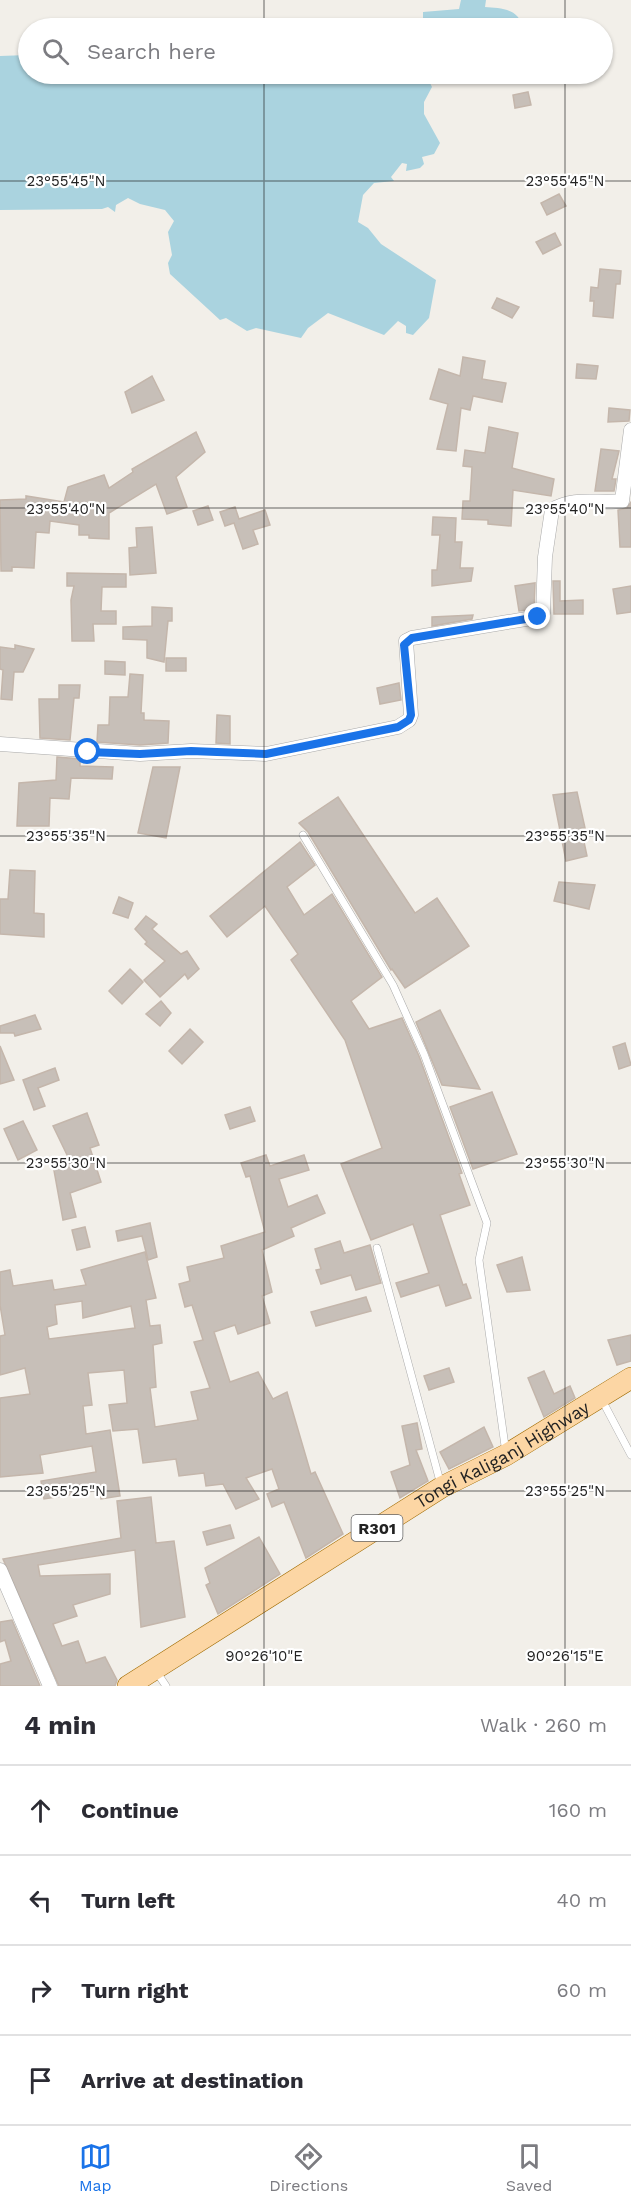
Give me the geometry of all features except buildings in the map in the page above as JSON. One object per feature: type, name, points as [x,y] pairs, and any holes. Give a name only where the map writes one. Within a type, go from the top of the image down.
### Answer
[{"type":"main road","name":"Tongi Kaliganj Highway","points":[[128,1686],[161,1678],[442,1487],[506,1455],[631,1378]]},
{"type":"street","points":[[0,744],[140,754],[191,751],[266,754],[398,727],[409,720],[411,715],[404,645],[406,641],[412,638],[538,617],[543,613],[545,556],[552,510],[574,501],[622,501],[631,430]]},
{"type":"street","points":[[0,1570],[50,1686]]},
{"type":"lane","points":[[303,835],[393,985],[428,1065],[487,1223],[479,1260],[506,1455]]},
{"type":"lane","points":[[377,1248],[442,1487]]},
{"type":"lane","points":[[600,1395],[631,1455]]},
{"type":"water","points":[[461,0],[486,0],[485,7],[503,9],[514,13],[518,18],[423,18],[423,12],[459,9]]},
{"type":"water","points":[[18,55],[18,84],[430,84],[432,87],[424,102],[424,114],[440,143],[434,154],[422,157],[424,164],[420,168],[406,171],[407,164],[402,163],[391,177],[394,181],[374,183],[363,195],[358,222],[368,228],[381,244],[436,280],[429,318],[413,335],[406,333],[406,326],[398,321],[384,335],[328,313],[308,328],[301,338],[256,328],[247,331],[226,318],[220,320],[170,274],[168,263],[172,255],[168,232],[174,221],[165,210],[140,204],[128,198],[116,205],[115,212],[108,207],[102,209],[0,210],[0,56]]},
{"type":"route","points":[[88,752],[140,754],[191,751],[266,754],[398,727],[409,720],[411,715],[404,645],[406,641],[412,638],[538,617]]}]
